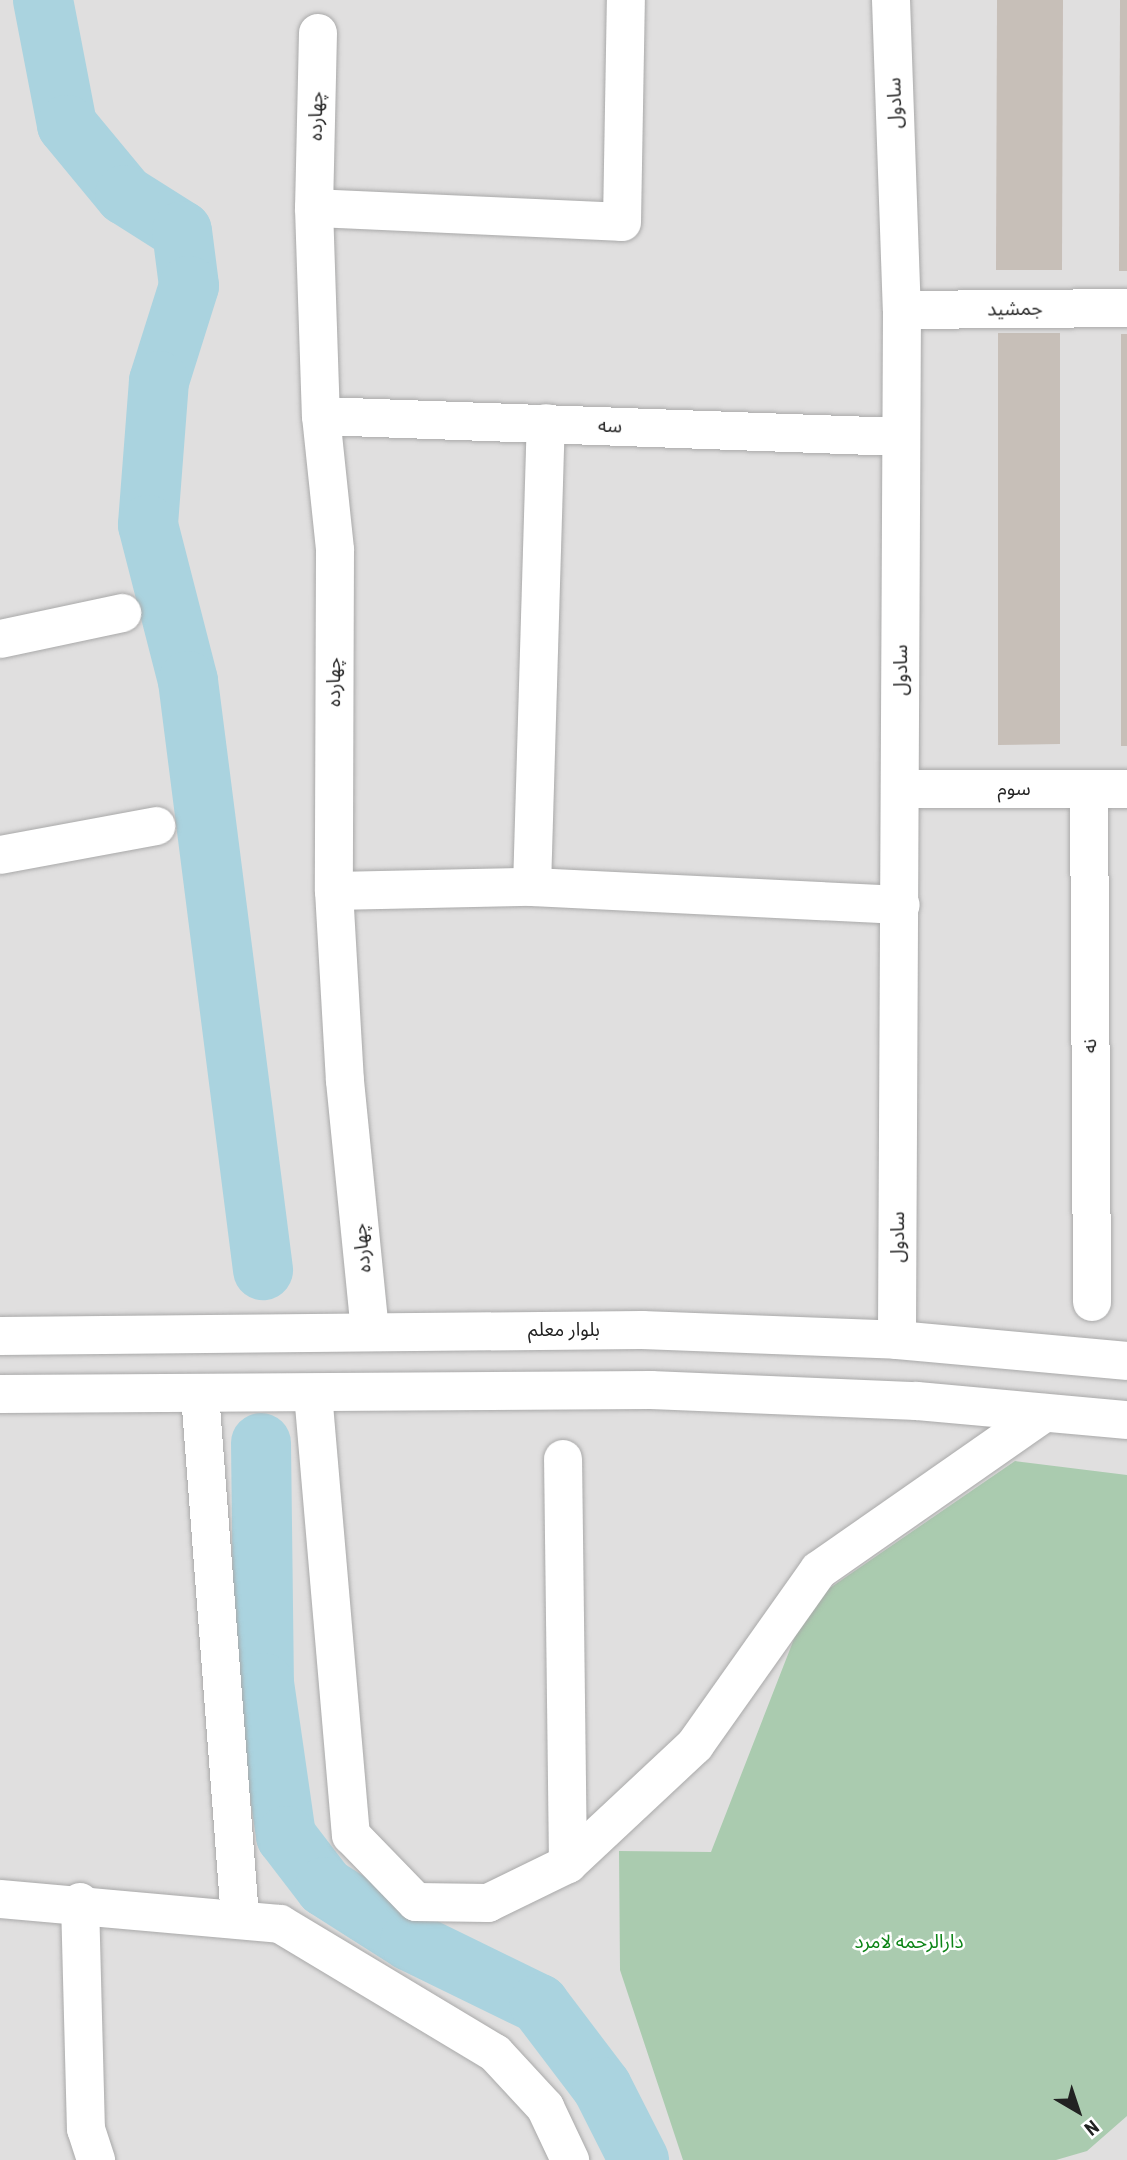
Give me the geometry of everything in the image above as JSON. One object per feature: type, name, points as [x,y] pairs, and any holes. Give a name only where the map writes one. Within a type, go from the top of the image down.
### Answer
[{"type":"street","points":[[314,208],[622,222],[626,0]]},
{"type":"street","name":"سادول","points":[[891,0],[902,310],[899,437],[901,905],[897,1340]]},
{"type":"street","name":"چهارده","points":[[318,33],[314,208],[321,416],[335,550],[334,891],[345,1081],[370,1330]]},
{"type":"street","name":"جمشید","points":[[902,310],[1127,308]]},
{"type":"street","name":"سه","points":[[321,416],[899,437]]},
{"type":"street","points":[[532,887],[546,423]]},
{"type":"street","points":[[0,639],[122,613]]},
{"type":"street","name":"سوم","points":[[901,789],[1127,789]]},
{"type":"street","name":"نه","points":[[1089,789],[1092,1302]]},
{"type":"street","points":[[0,855],[156,826]]},
{"type":"street","points":[[334,891],[532,887],[901,905]]},
{"type":"street","name":"بلوار معلم","points":[[0,1336],[370,1330],[642,1330],[897,1340],[1127,1361]]},
{"type":"street","points":[[0,1394],[652,1390],[1044,1412],[1127,1420]]},
{"type":"street","points":[[313,1393],[351,1835],[416,1902],[488,1903],[568,1864],[695,1745],[819,1570],[1044,1412]]},
{"type":"street","points":[[200,1394],[240,1917]]},
{"type":"street","points":[[563,1459],[568,1864]]},
{"type":"street","points":[[0,1899],[80,1902],[240,1917],[279,1924],[495,2053],[545,2107],[570,2160]]},
{"type":"street","points":[[80,1902],[86,2129],[96,2160]]},
{"type":"shaded area","points":[[0,0],[1127,0],[1127,2160],[0,2160]]},
{"type":"green space","name":"دارالرحمه لامرد","points":[[1015,1461],[1127,1475],[1127,2116],[1087,2151],[1056,2160],[683,2160],[620,1970],[619,1851],[711,1852],[808,1603]]},
{"type":"building","points":[[997,0],[1063,0],[1062,270],[996,270]]},
{"type":"building","points":[[1120,0],[1127,0],[1127,271],[1119,271]]},
{"type":"building","points":[[998,333],[1060,333],[1060,744],[998,745]]},
{"type":"building","points":[[1121,334],[1127,334],[1127,746],[1121,746]]},
{"type":"waterway","points":[[43,0],[67,125],[125,195],[182,231],[189,286],[159,381],[148,525],[188,681],[263,1270]]},
{"type":"waterway","points":[[261,1443],[264,1683],[286,1836],[325,1887],[410,1941],[539,2004],[602,2087],[639,2160]]}]
